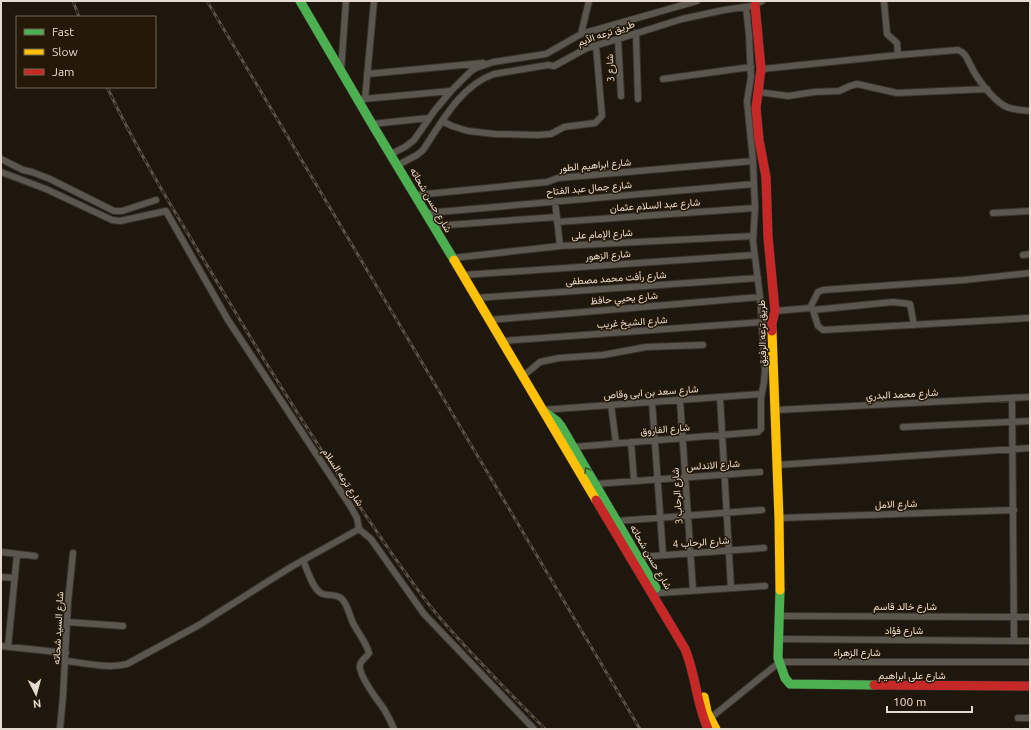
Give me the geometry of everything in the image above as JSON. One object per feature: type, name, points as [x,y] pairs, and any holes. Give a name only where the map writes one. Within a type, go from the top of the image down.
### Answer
[{"type":"main road","name":"شارع حسن شحاته","points":[[300,1],[341,72],[362,99],[372,124],[427,213],[452,258],[685,649],[692,664],[699,707],[708,723],[716,729]]},
{"type":"main road","name":"طريق ترعه الرفيق","points":[[754,4],[761,69],[756,108],[759,140],[766,177],[768,237],[773,284],[772,300],[775,311],[772,323],[779,518],[779,663]]},
{"type":"main road","name":"شارع حسن شحاته","points":[[542,410],[557,421],[639,557],[695,657],[708,723]]},
{"type":"main road","name":"شارع على ابراهيم","points":[[779,663],[785,678],[790,684],[794,685],[1030,686]]},
{"type":"street","points":[[341,72],[346,1]]},
{"type":"street","points":[[374,1],[368,74],[362,99],[451,91]]},
{"type":"street","points":[[581,34],[589,1]]},
{"type":"street","name":"طريق ترعه الآيم","points":[[391,154],[405,147],[414,140],[429,118],[451,91],[470,72],[483,64],[546,54],[581,34],[696,1]]},
{"type":"street","points":[[884,1],[887,34],[897,43],[898,55]]},
{"type":"street","name":"طريق ترعه الآيم","points":[[398,165],[417,155],[423,150],[442,121],[458,101],[474,84],[488,76],[548,65],[554,66],[587,48],[618,38],[682,19],[754,4]]},
{"type":"street","name":"طريق ترعه الرفيق","points":[[754,4],[751,79],[747,101],[753,161],[755,208],[753,236],[754,255],[763,322],[765,374],[761,394],[762,426],[758,432]]},
{"type":"street","points":[[636,33],[638,99]]},
{"type":"street","name":"شارع 3","points":[[618,38],[621,96]]},
{"type":"street","points":[[442,121],[468,131],[495,134],[538,135],[551,134],[564,127],[595,123],[602,116],[596,46]]},
{"type":"street","points":[[761,69],[958,50],[963,52],[987,89],[1004,106],[1030,111]]},
{"type":"street","points":[[368,74],[493,62]]},
{"type":"street","points":[[663,79],[751,68]]},
{"type":"street","points":[[758,92],[788,96],[814,92],[839,91],[857,84],[897,92],[987,89]]},
{"type":"street","points":[[372,124],[429,118]]},
{"type":"street","points":[[1,159],[23,170],[50,179],[114,211],[122,211],[156,200]]},
{"type":"street","name":"شارع ابراهيم الطور","points":[[416,195],[546,182],[558,178],[753,161]]},
{"type":"street","name":"شارع ترعه السلام","points":[[1,172],[46,189],[112,220],[120,221],[166,211],[228,320],[351,507],[358,520],[359,529]]},
{"type":"street","name":"شارع جمال عبد الفتاح","points":[[427,213],[754,184]]},
{"type":"street","points":[[555,201],[560,246]]},
{"type":"street","name":"شارع عبد السلام عثمان","points":[[434,226],[755,208]]},
{"type":"street","points":[[993,213],[1030,211]]},
{"type":"street","name":"شارع الإمام على","points":[[452,258],[560,246],[753,236]]},
{"type":"street","name":"شارع الزهور","points":[[463,275],[754,255]]},
{"type":"street","points":[[1030,273],[964,280],[823,290],[818,292],[812,309],[818,326],[823,330],[1030,318]]},
{"type":"street","name":"شارع رأفت محمد مصطفى","points":[[476,298],[758,278]]},
{"type":"street","name":"شارع يحيي حافظ","points":[[489,320],[760,297]]},
{"type":"street","points":[[775,311],[893,302],[910,304],[914,325]]},
{"type":"street","name":"شارع الشيخ غريب","points":[[502,342],[763,322]]},
{"type":"street","points":[[522,376],[540,362],[559,358],[603,355],[646,348],[704,345]]},
{"type":"street","name":"شارع سعد بن ابى وقاص","points":[[542,410],[761,394]]},
{"type":"street","points":[[720,397],[731,588]]},
{"type":"street","name":"شارع محمد البدري","points":[[776,410],[1030,397]]},
{"type":"street","points":[[1012,398],[1014,641]]},
{"type":"street","name":"شارع الرحاب 3","points":[[680,400],[693,590]]},
{"type":"street","points":[[652,402],[664,555]]},
{"type":"street","points":[[612,405],[616,443]]},
{"type":"street","points":[[903,427],[1030,421]]},
{"type":"street","name":"شارع الفاروق","points":[[573,447],[758,432]]},
{"type":"street","points":[[631,442],[634,480]]},
{"type":"street","points":[[776,465],[1030,448]]},
{"type":"street","name":"شارع الاندلس","points":[[595,484],[760,472]]},
{"type":"street","points":[[617,521],[762,510]]},
{"type":"street","name":"شارع الامل","points":[[779,518],[1014,510]]},
{"type":"street","points":[[66,661],[107,666],[120,666],[127,664],[200,625],[303,560],[359,529],[372,539],[424,614],[534,729]]},
{"type":"street","name":"شارع الرحاب 4","points":[[639,557],[764,548]]},
{"type":"street","points":[[1,552],[35,556]]},
{"type":"street","name":"شارع السيد شحاته","points":[[60,729],[73,553]]},
{"type":"street","points":[[17,554],[4,646],[66,653]]},
{"type":"street","points":[[303,560],[315,588],[323,594],[337,596],[345,603],[352,621],[369,653],[360,664],[362,675],[394,729]]},
{"type":"street","points":[[1,576],[14,578]]},
{"type":"street","points":[[659,593],[765,586]]},
{"type":"street","name":"شارع خالد قاسم","points":[[780,616],[1030,617]]},
{"type":"street","points":[[67,622],[123,626]]},
{"type":"street","name":"شارع فؤاد","points":[[779,639],[1030,641]]},
{"type":"street","name":"شارع الزهراء","points":[[779,663],[788,661],[1030,662]]},
{"type":"street","points":[[708,723],[779,663]]},
{"type":"street","points":[[1018,718],[1030,718]]},
{"type":"railway","points":[[73,1],[79,16]]},
{"type":"railway","points":[[207,1],[640,729]]},
{"type":"railway","points":[[107,88],[148,167],[274,376],[342,481],[406,574],[435,612],[475,657],[545,729]]},
{"type":"traffic: fast","points":[[300,1],[454,260]]},
{"type":"traffic: fast","points":[[545,412],[561,426],[656,588]]},
{"type":"traffic: fast","points":[[780,590],[778,658],[785,678],[790,684],[874,685]]},
{"type":"traffic: slow","points":[[454,260],[596,500]]},
{"type":"traffic: slow","points":[[772,331],[779,518],[780,590]]},
{"type":"traffic: slow","points":[[704,697],[707,712],[716,729]]},
{"type":"traffic: jam","points":[[755,5],[761,69],[756,108],[759,140],[766,177],[768,237],[775,311],[772,331]]},
{"type":"traffic: jam","points":[[596,500],[685,649],[692,669],[701,709],[708,729]]},
{"type":"traffic: jam","points":[[874,685],[1030,686]]}]
